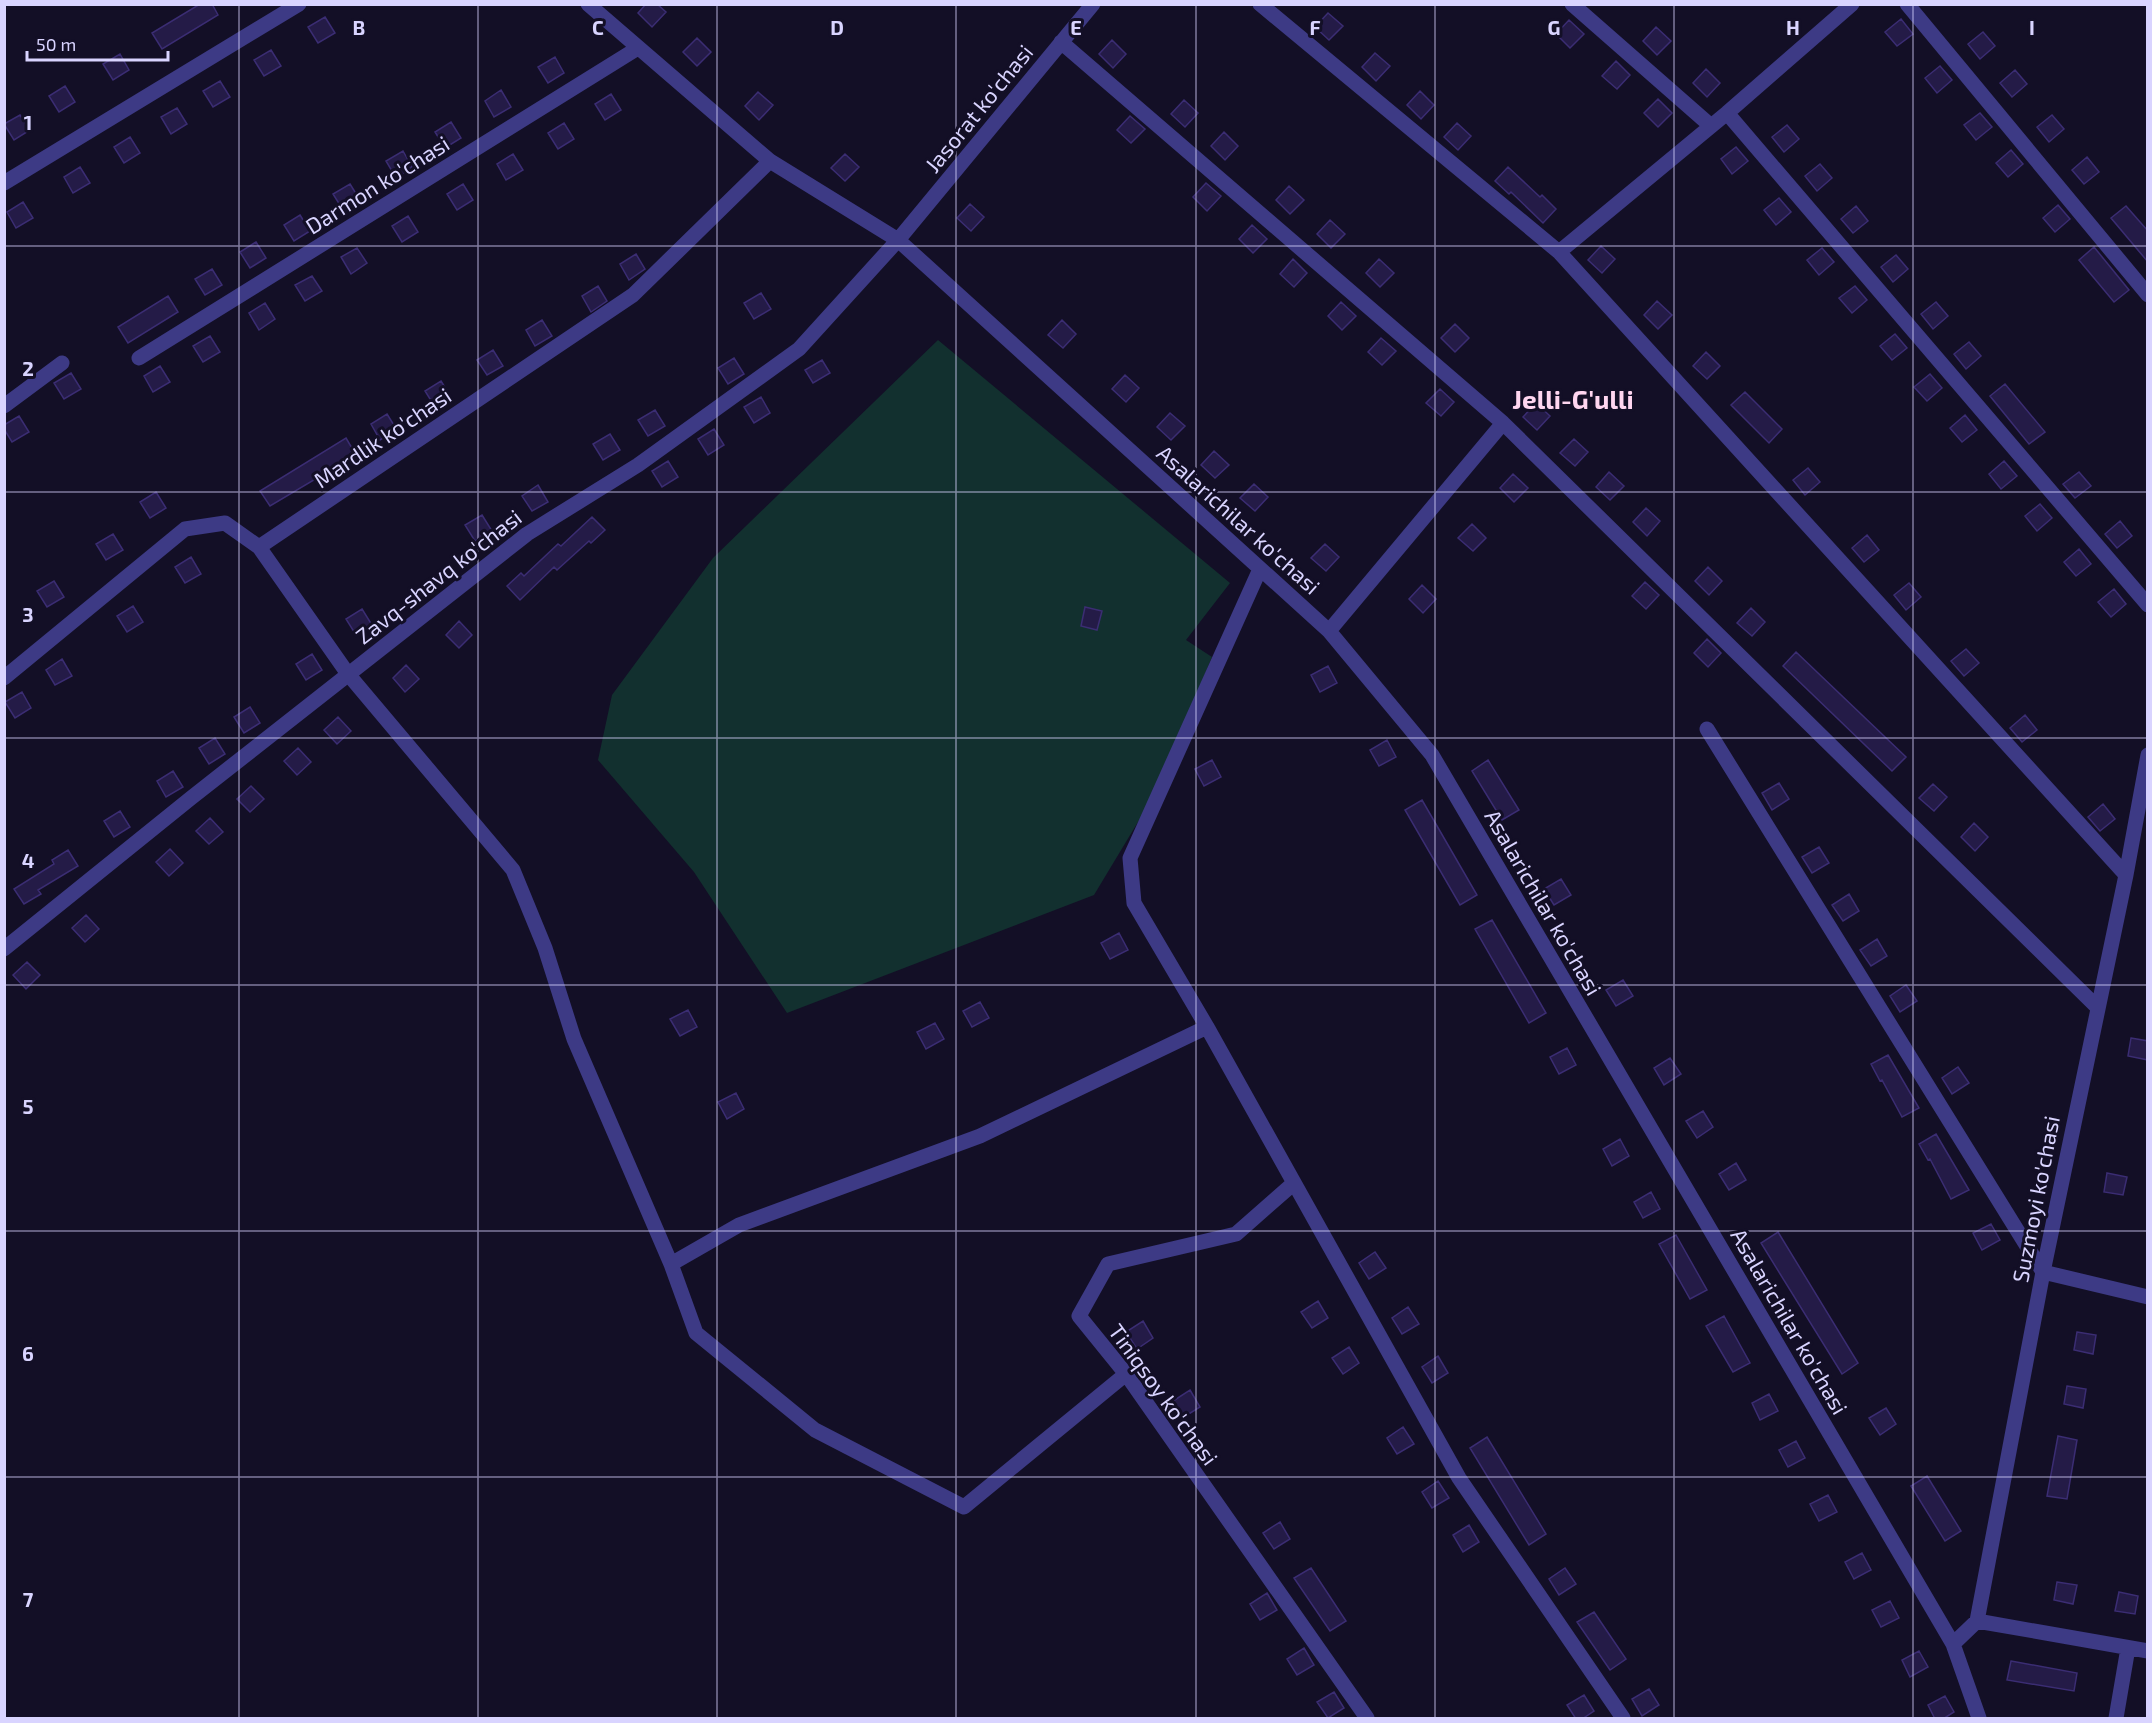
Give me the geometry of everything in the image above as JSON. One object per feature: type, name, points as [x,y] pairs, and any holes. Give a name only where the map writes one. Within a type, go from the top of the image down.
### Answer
[{"type":"street","points":[[4,183],[299,4]]},
{"type":"street","name":"Asalarichilar ko'chasi","points":[[588,4],[770,161],[898,240],[1329,631],[1432,755],[1953,1644],[1979,1719]]},
{"type":"street","name":"Jasorat ko'chasi","points":[[898,240],[1093,4]]},
{"type":"street","points":[[1260,4],[1559,252],[2126,875]]},
{"type":"street","points":[[1572,4],[1711,126]]},
{"type":"street","points":[[1559,252],[1727,113],[1852,4]]},
{"type":"street","points":[[1907,4],[2148,295]]},
{"type":"street","points":[[1062,42],[1503,423],[2097,1007]]},
{"type":"street","name":"Darmon ko'chasi","points":[[139,358],[638,48]]},
{"type":"street","points":[[1727,113],[2148,605]]},
{"type":"street","name":"Mardlik ko'chasi","points":[[259,547],[633,295],[770,161]]},
{"type":"street","name":"Zavq-shavq ko'chasi","points":[[4,949],[191,798],[527,534],[638,465],[799,349],[898,240]]},
{"type":"street","points":[[6,400],[62,363]]},
{"type":"street","points":[[1329,631],[1503,423]]},
{"type":"street","points":[[4,678],[185,529],[225,524],[259,547],[348,674],[513,870],[545,948],[574,1039],[671,1264],[696,1333],[815,1430],[964,1507],[1126,1374]]},
{"type":"street","points":[[1260,569],[1130,858],[1134,903],[1207,1027],[1459,1478],[1623,1719]]},
{"type":"street","points":[[1707,729],[2043,1272],[2148,1297]]},
{"type":"street","name":"Suzmoyi ko'chasi","points":[[1977,1621],[2043,1272],[2126,875],[2148,755]]},
{"type":"street","points":[[671,1264],[739,1225],[980,1136],[1207,1027]]},
{"type":"street","name":"Tiniqsoy ko'chasi","points":[[1294,1183],[1236,1234],[1108,1264],[1079,1316],[1126,1374],[1367,1719]]},
{"type":"street","points":[[1953,1644],[1977,1621],[2148,1651]]},
{"type":"street","points":[[2116,1719],[2128,1648]]},
{"type":"green space","points":[[938,340],[1230,583],[1186,640],[1212,657],[1156,792],[1094,895],[787,1013],[694,872],[598,760],[612,695],[713,558]]},
{"type":"building","points":[[200,4],[212,4],[218,15],[162,49],[152,33]]},
{"type":"building","points":[[646,4],[657,4],[666,12],[652,27],[638,13]]},
{"type":"building","points":[[1328,13],[1343,26],[1329,40],[1315,27]]},
{"type":"building","points":[[325,17],[335,33],[318,43],[308,27]]},
{"type":"building","points":[[1901,19],[1913,34],[1897,46],[1885,32]]},
{"type":"building","points":[[1569,20],[1584,34],[1570,48],[1556,34]]},
{"type":"building","points":[[1656,27],[1671,41],[1657,55],[1643,41]]},
{"type":"building","points":[[1983,32],[1995,46],[1980,59],[1968,44]]},
{"type":"building","points":[[697,38],[711,52],[697,66],[683,52]]},
{"type":"building","points":[[1112,40],[1126,54],[1113,68],[1099,54]]},
{"type":"building","points":[[271,50],[281,66],[264,76],[254,60]]},
{"type":"building","points":[[1375,53],[1390,66],[1376,81],[1362,67]]},
{"type":"building","points":[[120,54],[129,70],[113,80],[103,64]]},
{"type":"building","points":[[555,57],[564,73],[548,83],[538,67]]},
{"type":"building","points":[[1616,61],[1630,75],[1617,89],[1602,76]]},
{"type":"building","points":[[1940,66],[1952,80],[1937,93],[1925,78]]},
{"type":"building","points":[[1706,69],[1720,83],[1707,97],[1693,83]]},
{"type":"building","points":[[2015,70],[2027,84],[2012,97],[2000,83]]},
{"type":"building","points":[[220,81],[230,97],[213,107],[203,91]]},
{"type":"building","points":[[65,86],[75,102],[59,112],[49,96]]},
{"type":"building","points":[[501,90],[511,107],[494,117],[485,101]]},
{"type":"building","points":[[1420,91],[1434,105],[1421,119],[1407,105]]},
{"type":"building","points":[[758,92],[773,105],[759,120],[745,106]]},
{"type":"building","points":[[611,94],[621,110],[605,120],[595,104]]},
{"type":"building","points":[[1658,99],[1672,113],[1658,127],[1644,113]]},
{"type":"building","points":[[1184,100],[1198,113],[1185,127],[1171,114]]},
{"type":"building","points":[[177,108],[187,124],[171,134],[161,117]]},
{"type":"building","points":[[1980,113],[1992,127],[1976,140],[1964,125]]},
{"type":"building","points":[[20,115],[30,130],[14,140],[4,124]]},
{"type":"building","points":[[2052,115],[2064,129],[2049,142],[2037,127]]},
{"type":"building","points":[[1130,116],[1145,129],[1131,143],[1117,130]]},
{"type":"building","points":[[451,122],[461,138],[445,148],[435,132]]},
{"type":"building","points":[[564,123],[574,139],[558,149],[548,133]]},
{"type":"building","points":[[1457,123],[1471,136],[1458,150],[1444,137]]},
{"type":"building","points":[[1787,125],[1799,139],[1784,152],[1772,137]]},
{"type":"building","points":[[1224,132],[1238,146],[1225,160],[1211,146]]},
{"type":"building","points":[[130,137],[140,153],[124,163],[114,147]]},
{"type":"building","points":[[1736,147],[1748,161],[1732,174],[1721,159]]},
{"type":"building","points":[[2011,150],[2023,164],[2008,177],[1996,163]]},
{"type":"building","points":[[403,151],[412,167],[396,178],[386,161]]},
{"type":"building","points":[[513,154],[523,170],[506,180],[497,164]]},
{"type":"building","points":[[845,154],[859,167],[845,181],[831,168]]},
{"type":"building","points":[[2087,157],[2099,172],[2084,184],[2072,170]]},
{"type":"building","points":[[1820,164],[1832,178],[1817,191],[1805,176]]},
{"type":"building","points":[[80,167],[90,183],[73,193],[64,177]]},
{"type":"building","points":[[1508,167],[1556,209],[1543,223],[1511,192],[1509,194],[1495,181]]},
{"type":"building","points":[[1206,183],[1221,196],[1207,211],[1193,197]]},
{"type":"building","points":[[350,184],[360,200],[343,210],[333,194]]},
{"type":"building","points":[[463,184],[473,200],[457,210],[447,194]]},
{"type":"building","points":[[1289,186],[1304,200],[1290,214],[1276,200]]},
{"type":"building","points":[[1779,198],[1791,212],[1776,225],[1764,210]]},
{"type":"building","points":[[23,202],[33,218],[16,228],[7,212]]},
{"type":"building","points":[[970,204],[984,217],[971,231],[957,218]]},
{"type":"building","points":[[2058,205],[2070,219],[2055,232],[2043,218]]},
{"type":"building","points":[[1856,206],[1868,221],[1853,233],[1841,219]]},
{"type":"building","points":[[2126,206],[2148,231],[2148,262],[2111,218]]},
{"type":"building","points":[[300,215],[310,231],[294,241],[284,225]]},
{"type":"building","points":[[408,216],[418,232],[402,242],[392,226]]},
{"type":"building","points":[[1330,220],[1345,234],[1331,248],[1317,234]]},
{"type":"building","points":[[1252,225],[1267,239],[1253,253],[1239,239]]},
{"type":"building","points":[[256,242],[266,258],[250,268],[240,252]]},
{"type":"building","points":[[1601,246],[1615,259],[1602,273],[1588,260]]},
{"type":"building","points":[[2094,247],[2129,290],[2114,302],[2079,260]]},
{"type":"building","points":[[357,248],[367,263],[351,274],[341,257]]},
{"type":"building","points":[[1822,248],[1834,262],[1819,275],[1807,260]]},
{"type":"building","points":[[636,254],[645,269],[629,280],[620,264]]},
{"type":"building","points":[[1896,255],[1908,269],[1893,282],[1881,267]]},
{"type":"building","points":[[1293,259],[1307,273],[1294,287],[1280,274]]},
{"type":"building","points":[[1379,259],[1394,273],[1380,287],[1366,273]]},
{"type":"building","points":[[212,269],[222,285],[205,295],[195,279]]},
{"type":"building","points":[[312,276],[322,291],[305,301],[295,285]]},
{"type":"building","points":[[598,286],[607,301],[591,312],[582,296]]},
{"type":"building","points":[[1855,286],[1867,300],[1852,313],[1839,298]]},
{"type":"building","points":[[761,293],[771,309],[754,319],[744,303]]},
{"type":"building","points":[[168,296],[178,312],[128,343],[118,327]]},
{"type":"building","points":[[1657,301],[1672,315],[1658,329],[1644,315]]},
{"type":"building","points":[[1341,302],[1356,316],[1342,330],[1328,316]]},
{"type":"building","points":[[1936,302],[1948,316],[1933,329],[1921,314]]},
{"type":"building","points":[[265,303],[275,319],[259,330],[249,313]]},
{"type":"building","points":[[542,320],[552,336],[535,346],[526,330]]},
{"type":"building","points":[[1062,320],[1076,334],[1063,348],[1048,335]]},
{"type":"building","points":[[1455,324],[1469,338],[1455,352],[1441,338]]},
{"type":"building","points":[[1895,334],[1907,348],[1892,360],[1880,346]]},
{"type":"building","points":[[210,336],[220,352],[203,362],[193,346]]},
{"type":"building","points":[[1381,338],[1396,351],[1382,365],[1368,352]]},
{"type":"building","points":[[1969,342],[1981,356],[1966,369],[1954,354]]},
{"type":"building","points":[[493,350],[503,366],[487,375],[477,360]]},
{"type":"building","points":[[1706,352],[1720,366],[1707,379],[1693,366]]},
{"type":"building","points":[[734,358],[744,374],[728,384],[718,368]]},
{"type":"building","points":[[822,360],[830,373],[813,383],[805,370]]},
{"type":"building","points":[[160,366],[170,382],[153,392],[144,376]]},
{"type":"building","points":[[71,373],[81,389],[64,399],[54,383]]},
{"type":"building","points":[[1930,374],[1942,388],[1927,401],[1914,387]]},
{"type":"building","points":[[1125,375],[1139,388],[1126,402],[1112,389]]},
{"type":"building","points":[[441,381],[451,397],[435,407],[425,391]]},
{"type":"building","points":[[2005,384],[2045,432],[2029,444],[1990,396]]},
{"type":"building","points":[[1440,389],[1454,402],[1441,416],[1426,403]]},
{"type":"building","points":[[1745,392],[1782,429],[1769,443],[1731,405]]},
{"type":"building","points":[[761,397],[770,413],[754,423],[744,407]]},
{"type":"building","points":[[1536,403],[1550,416],[1537,430],[1523,417]]},
{"type":"building","points":[[655,410],[665,426],[648,436],[638,420]]},
{"type":"building","points":[[1170,413],[1185,426],[1171,440],[1157,427]]},
{"type":"building","points":[[387,414],[397,430],[380,440],[371,424]]},
{"type":"building","points":[[1965,415],[1977,430],[1962,442],[1950,428]]},
{"type":"building","points":[[19,416],[29,432],[12,442],[4,425]]},
{"type":"building","points":[[714,429],[724,445],[708,455],[698,439]]},
{"type":"building","points":[[610,434],[620,450],[603,460],[593,444]]},
{"type":"building","points":[[346,438],[356,455],[270,506],[260,491]]},
{"type":"building","points":[[1574,439],[1588,452],[1575,466],[1560,453]]},
{"type":"building","points":[[1214,451],[1229,465],[1215,478],[1201,465]]},
{"type":"building","points":[[668,461],[678,477],[662,487],[652,471]]},
{"type":"building","points":[[2004,461],[2017,476],[2001,489],[1989,474]]},
{"type":"building","points":[[1808,468],[1820,482],[1805,495],[1793,480]]},
{"type":"building","points":[[1609,472],[1624,486],[1610,500],[1596,487]]},
{"type":"building","points":[[2079,472],[2091,486],[2075,498],[2063,484]]},
{"type":"building","points":[[1513,474],[1528,488],[1514,502],[1500,488]]},
{"type":"building","points":[[1254,484],[1268,497],[1255,511],[1240,498]]},
{"type":"building","points":[[538,485],[548,502],[532,511],[522,496]]},
{"type":"building","points":[[156,492],[166,508],[150,518],[140,502]]},
{"type":"building","points":[[2040,504],[2052,518],[2037,531],[2025,516]]},
{"type":"building","points":[[1646,508],[1660,521],[1647,536],[1633,522]]},
{"type":"building","points":[[482,515],[492,531],[475,541],[465,525]]},
{"type":"building","points":[[592,517],[605,530],[557,570],[554,567],[520,600],[507,586],[521,573],[524,576],[558,544],[561,546]]},
{"type":"building","points":[[2120,521],[2132,536],[2117,548],[2105,534]]},
{"type":"building","points":[[1472,524],[1486,538],[1473,551],[1458,538]]},
{"type":"building","points":[[113,534],[123,550],[106,560],[96,544]]},
{"type":"building","points":[[1867,535],[1879,550],[1864,562],[1852,548]]},
{"type":"building","points":[[1325,544],[1339,557],[1326,571],[1311,558]]},
{"type":"building","points":[[2079,549],[2091,564],[2076,576],[2064,562]]},
{"type":"building","points":[[191,557],[201,574],[185,583],[175,567]]},
{"type":"building","points":[[1708,567],[1722,581],[1709,595],[1695,581]]},
{"type":"building","points":[[54,581],[64,597],[47,607],[37,591]]},
{"type":"building","points":[[1645,582],[1659,595],[1646,609],[1632,596]]},
{"type":"building","points":[[1909,583],[1921,597],[1906,610],[1894,595]]},
{"type":"building","points":[[1422,585],[1436,599],[1423,613],[1409,599]]},
{"type":"building","points":[[2114,589],[2126,604],[2111,617],[2098,602]]},
{"type":"building","points":[[133,606],[143,622],[127,632],[117,616]]},
{"type":"building","points":[[1085,607],[1102,611],[1097,630],[1081,626]]},
{"type":"building","points":[[1751,608],[1765,622],[1752,636],[1737,623]]},
{"type":"building","points":[[362,609],[372,625],[356,635],[346,619]]},
{"type":"building","points":[[459,621],[472,635],[459,648],[446,635]]},
{"type":"building","points":[[1707,639],[1721,653],[1708,667],[1694,653]]},
{"type":"building","points":[[1966,649],[1979,663],[1964,676],[1951,661]]},
{"type":"building","points":[[1796,652],[1906,757],[1892,771],[1783,666]]},
{"type":"building","points":[[312,654],[322,670],[306,680],[296,664]]},
{"type":"building","points":[[62,659],[72,676],[55,685],[46,670]]},
{"type":"building","points":[[406,665],[419,679],[405,692],[393,678]]},
{"type":"building","points":[[1328,666],[1337,683],[1320,692],[1311,675]]},
{"type":"building","points":[[22,692],[31,708],[15,718],[5,702]]},
{"type":"building","points":[[250,707],[260,723],[244,733],[234,717]]},
{"type":"building","points":[[2025,715],[2037,730],[2022,742],[2010,728]]},
{"type":"building","points":[[338,717],[351,731],[337,744],[324,730]]},
{"type":"building","points":[[215,738],[225,754],[209,764],[199,748]]},
{"type":"building","points":[[1387,740],[1396,757],[1379,766],[1370,750]]},
{"type":"building","points":[[298,748],[311,762],[297,775],[284,761]]},
{"type":"building","points":[[1212,760],[1221,777],[1204,786],[1195,769]]},
{"type":"building","points":[[1488,760],[1519,810],[1502,820],[1472,771]]},
{"type":"building","points":[[173,771],[183,787],[166,797],[157,781]]},
{"type":"building","points":[[1779,783],[1789,799],[1772,810],[1762,793]]},
{"type":"building","points":[[1933,784],[1947,797],[1934,811],[1919,798]]},
{"type":"building","points":[[251,786],[264,799],[250,812],[237,799]]},
{"type":"building","points":[[1422,800],[1477,895],[1460,905],[1405,810]]},
{"type":"building","points":[[2103,804],[2115,819],[2100,831],[2088,817]]},
{"type":"building","points":[[120,811],[130,827],[114,837],[104,821]]},
{"type":"building","points":[[210,818],[223,832],[209,844],[196,831]]},
{"type":"building","points":[[1974,823],[1988,837],[1975,851],[1961,837]]},
{"type":"building","points":[[1819,847],[1829,863],[1812,873],[1802,857]]},
{"type":"building","points":[[170,849],[183,863],[169,876],[156,862]]},
{"type":"building","points":[[68,850],[78,866],[38,890],[41,894],[24,904],[14,889],[54,864],[52,860]]},
{"type":"building","points":[[1561,879],[1571,895],[1554,905],[1544,889]]},
{"type":"building","points":[[1849,894],[1859,911],[1843,921],[1832,905]]},
{"type":"building","points":[[86,915],[99,929],[85,942],[72,928]]},
{"type":"building","points":[[1492,920],[1546,1013],[1529,1023],[1475,929]]},
{"type":"building","points":[[1119,933],[1128,950],[1110,959],[1101,943]]},
{"type":"building","points":[[1877,939],[1887,956],[1871,966],[1860,950]]},
{"type":"building","points":[[27,962],[40,975],[26,989],[13,975]]},
{"type":"building","points":[[1623,980],[1633,996],[1616,1006],[1606,990]]},
{"type":"building","points":[[1906,985],[1917,1001],[1900,1012],[1890,996]]},
{"type":"building","points":[[980,1002],[989,1018],[972,1027],[963,1011]]},
{"type":"building","points":[[688,1010],[697,1027],[680,1036],[670,1019]]},
{"type":"building","points":[[935,1023],[944,1039],[926,1049],[917,1032]]},
{"type":"building","points":[[2131,1038],[2148,1041],[2148,1060],[2128,1056]]},
{"type":"building","points":[[1567,1048],[1576,1065],[1559,1074],[1550,1057]]},
{"type":"building","points":[[1888,1055],[1919,1108],[1902,1117],[1871,1064]]},
{"type":"building","points":[[1670,1058],[1681,1074],[1664,1085],[1654,1068]]},
{"type":"building","points":[[1958,1067],[1969,1083],[1952,1094],[1942,1078]]},
{"type":"building","points":[[736,1093],[744,1109],[727,1119],[718,1102]]},
{"type":"building","points":[[1703,1111],[1713,1127],[1697,1138],[1686,1121]]},
{"type":"building","points":[[1936,1134],[1969,1190],[1951,1199],[1930,1159],[1928,1160],[1919,1144]]},
{"type":"building","points":[[1620,1139],[1629,1156],[1612,1166],[1603,1149]]},
{"type":"building","points":[[1736,1163],[1746,1180],[1729,1190],[1719,1174]]},
{"type":"building","points":[[2107,1173],[2127,1177],[2123,1195],[2104,1192]]},
{"type":"building","points":[[1651,1192],[1660,1209],[1643,1218],[1634,1202]]},
{"type":"building","points":[[1991,1224],[2000,1240],[1982,1250],[1973,1233]]},
{"type":"building","points":[[1778,1232],[1858,1363],[1842,1374],[1761,1243]]},
{"type":"building","points":[[1676,1235],[1707,1290],[1690,1299],[1659,1244]]},
{"type":"building","points":[[1375,1252],[1386,1268],[1369,1279],[1359,1263]]},
{"type":"building","points":[[1318,1301],[1328,1318],[1312,1328],[1301,1312]]},
{"type":"building","points":[[1408,1307],[1419,1324],[1402,1334],[1392,1318]]},
{"type":"building","points":[[1724,1316],[1750,1363],[1733,1372],[1706,1326]]},
{"type":"building","points":[[1143,1321],[1153,1338],[1137,1349],[1126,1332]]},
{"type":"building","points":[[2077,1332],[2096,1335],[2093,1354],[2074,1350]]},
{"type":"building","points":[[1349,1347],[1359,1363],[1343,1374],[1332,1358]]},
{"type":"building","points":[[1438,1356],[1448,1373],[1432,1383],[1422,1367]]},
{"type":"building","points":[[2067,1386],[2086,1389],[2083,1408],[2064,1404]]},
{"type":"building","points":[[1190,1390],[1200,1407],[1184,1417],[1173,1401]]},
{"type":"building","points":[[1769,1394],[1778,1411],[1760,1420],[1752,1403]]},
{"type":"building","points":[[1886,1408],[1896,1424],[1880,1435],[1869,1418]]},
{"type":"building","points":[[1403,1427],[1414,1444],[1397,1454],[1387,1438]]},
{"type":"building","points":[[2058,1436],[2077,1440],[2067,1499],[2047,1496]]},
{"type":"building","points":[[1487,1437],[1546,1534],[1529,1545],[1470,1448]]},
{"type":"building","points":[[1796,1441],[1805,1458],[1788,1467],[1779,1450]]},
{"type":"building","points":[[1927,1476],[1961,1531],[1945,1541],[1911,1486]]},
{"type":"building","points":[[1438,1481],[1449,1498],[1432,1508],[1422,1492]]},
{"type":"building","points":[[1828,1495],[1837,1512],[1819,1521],[1810,1504]]},
{"type":"building","points":[[1280,1522],[1290,1539],[1274,1549],[1263,1533]]},
{"type":"building","points":[[1469,1525],[1479,1542],[1463,1552],[1453,1535]]},
{"type":"building","points":[[1862,1553],[1871,1570],[1854,1579],[1845,1562]]},
{"type":"building","points":[[1311,1568],[1346,1621],[1330,1631],[1294,1578]]},
{"type":"building","points":[[1565,1568],[1576,1584],[1559,1595],[1549,1579]]},
{"type":"building","points":[[2057,1582],[2077,1585],[2073,1604],[2054,1600]]},
{"type":"building","points":[[2119,1592],[2138,1596],[2135,1614],[2115,1611]]},
{"type":"building","points":[[1267,1593],[1277,1610],[1260,1620],[1250,1604]]},
{"type":"building","points":[[1890,1601],[1899,1618],[1881,1627],[1872,1610]]},
{"type":"building","points":[[1594,1612],[1626,1659],[1610,1670],[1577,1622]]},
{"type":"building","points":[[1304,1648],[1314,1665],[1297,1675],[1287,1659]]},
{"type":"building","points":[[1919,1651],[1928,1667],[1910,1677],[1902,1660]]},
{"type":"building","points":[[2011,1661],[2077,1673],[2074,1691],[2007,1680]]},
{"type":"building","points":[[1649,1689],[1659,1705],[1642,1716],[1632,1699]]},
{"type":"building","points":[[1334,1692],[1344,1708],[1328,1718],[1317,1702]]},
{"type":"building","points":[[1584,1695],[1594,1711],[1582,1719],[1576,1719],[1567,1705]]},
{"type":"building","points":[[1945,1696],[1954,1712],[1943,1719],[1935,1719],[1928,1705]]},
{"type":"district","name":"Jelli-G'ulli","points":[[1573,398]]}]
